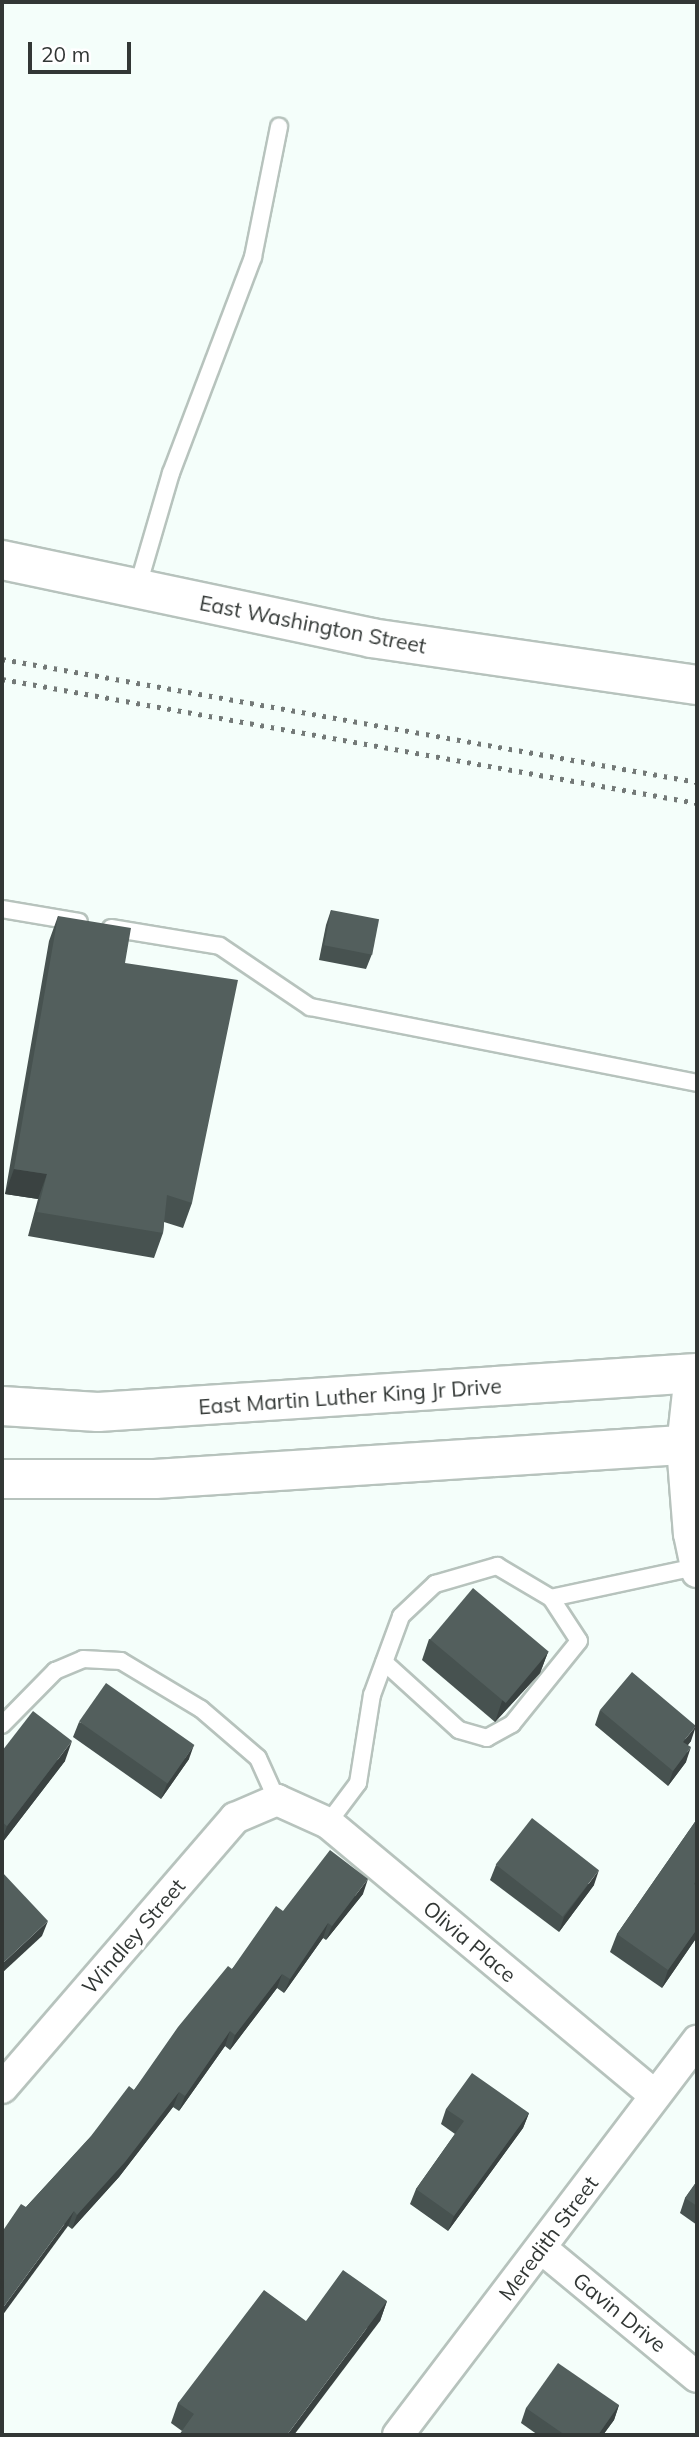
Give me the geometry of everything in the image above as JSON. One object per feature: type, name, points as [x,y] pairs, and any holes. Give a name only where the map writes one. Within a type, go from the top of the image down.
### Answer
[{"type":"main road","name":"East Washington Street","points":[[2,560],[371,638],[697,685]]},
{"type":"main road","name":"East Martin Luther King Jr Drive","points":[[2,1406],[99,1412],[695,1367]]},
{"type":"main road","points":[[2,1479],[155,1479],[690,1445]]},
{"type":"street","points":[[695,1367],[690,1445],[696,1569]]},
{"type":"street","name":"Olivia Place","points":[[277,1800],[328,1822],[655,2095]]},
{"type":"street","name":"Windley Street","points":[[2,2088],[234,1818],[277,1800]]},
{"type":"street","name":"Meredith Street","points":[[398,2435],[697,2041]]},
{"type":"street","name":"Gavin Drive","points":[[541,2248],[697,2377]]},
{"type":"lane","points":[[137,589],[171,473],[253,257],[279,127]]},
{"type":"lane","points":[[2,909],[220,946],[310,1007],[697,1083]]},
{"type":"lane","points":[[328,1822],[358,1783],[372,1695],[384,1662],[401,1616],[435,1584],[497,1566],[551,1598],[579,1641],[512,1724],[487,1738],[459,1730],[384,1662]]},
{"type":"lane","points":[[551,1598],[696,1569]]},
{"type":"lane","points":[[2,1725],[55,1671],[83,1659],[121,1661],[201,1709],[258,1758],[277,1800]]},
{"type":"building","points":[[331,910],[379,919],[372,955],[324,945]]},
{"type":"building","points":[[58,916],[131,928],[125,963],[238,980],[192,1203],[167,1195],[163,1233],[37,1212],[47,1174],[14,1169]]},
{"type":"building","points":[[473,1588],[549,1652],[506,1703],[430,1639]]},
{"type":"building","points":[[632,1672],[696,1726],[683,1742],[691,1747],[673,1771],[600,1710]]},
{"type":"building","points":[[106,1683],[194,1745],[168,1783],[79,1722]]},
{"type":"building","points":[[33,1711],[72,1741],[7,1826],[2,1822],[2,1751]]},
{"type":"building","points":[[532,1818],[599,1870],[563,1917],[496,1864]]},
{"type":"building","points":[[697,1819],[697,1879],[694,1884],[697,1886],[697,1929],[668,1970],[617,1934]]},
{"type":"building","points":[[330,1850],[368,1879],[332,1926],[328,1923],[290,1979],[282,1974],[235,2035],[230,2031],[185,2096],[179,2092],[125,2162],[77,2215],[74,2211],[2,2309],[2,2232],[21,2204],[26,2207],[91,2136],[129,2086],[134,2090],[178,2027],[228,1966],[232,1969],[276,1906],[283,1911]]},
{"type":"building","points":[[2,1872],[48,1921],[2,1964]]},
{"type":"building","points":[[472,2073],[529,2113],[454,2216],[416,2189],[464,2121],[446,2109]]},
{"type":"building","points":[[697,2181],[697,2206],[685,2198]]},
{"type":"building","points":[[343,2270],[387,2301],[287,2435],[179,2435],[194,2414],[178,2403],[264,2290],[306,2321]]},
{"type":"building","points":[[558,2363],[619,2405],[598,2435],[565,2435],[526,2408]]},
{"type":"railway","points":[[2,659],[697,782]]},
{"type":"railway","points":[[2,679],[697,803]]}]
